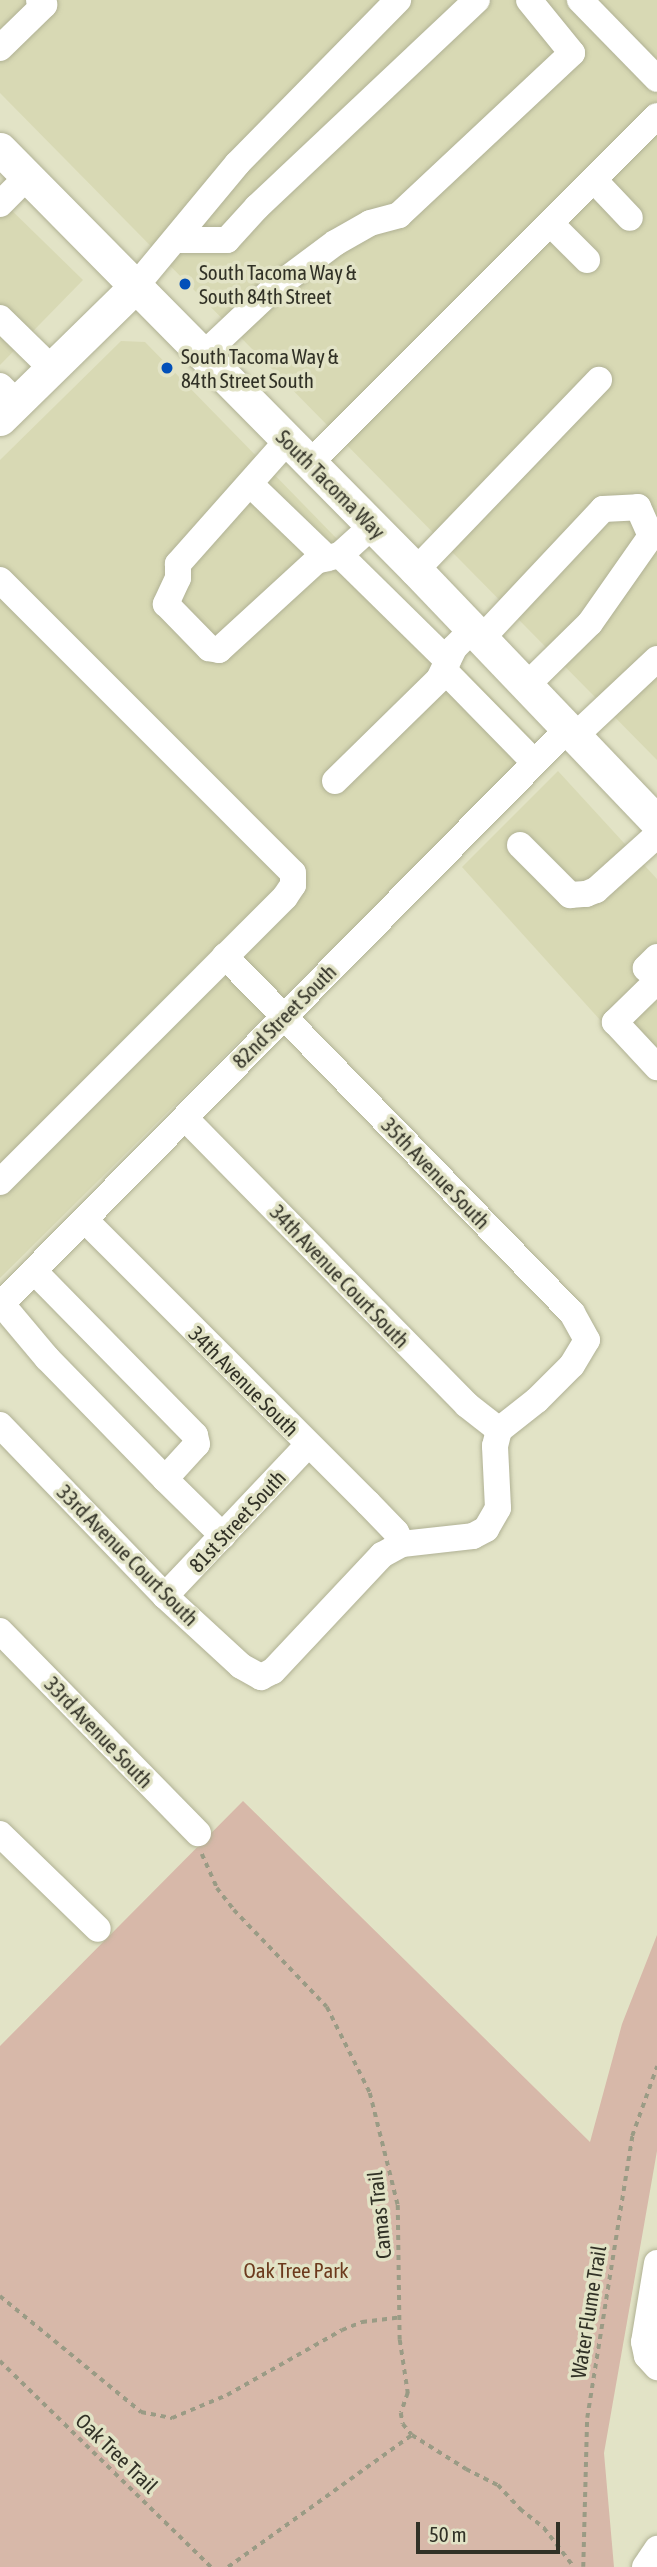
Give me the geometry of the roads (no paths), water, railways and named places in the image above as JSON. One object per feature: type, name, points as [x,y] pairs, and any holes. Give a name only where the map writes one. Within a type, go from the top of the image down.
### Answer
[{"type":"main road","name":"South Tacoma Way","points":[[0,149],[528,684],[657,822]]},
{"type":"main road","points":[[6,403],[52,369],[135,286]]},
{"type":"street","points":[[0,40],[23,15],[18,0]]},
{"type":"street","points":[[0,48],[44,5],[39,0]]},
{"type":"street","points":[[135,286],[237,164],[398,0]]},
{"type":"street","points":[[176,240],[227,240],[257,207],[477,0]]},
{"type":"street","points":[[204,354],[272,290],[335,243],[370,223],[399,215],[572,53],[529,0]]},
{"type":"street","points":[[580,0],[657,79]]},
{"type":"street","points":[[372,526],[328,558],[219,650],[209,648],[166,604],[178,578],[178,564],[250,484],[300,451],[551,224],[657,116]]},
{"type":"street","points":[[0,204],[27,177]]},
{"type":"street","points":[[594,180],[630,218]]},
{"type":"street","points":[[551,224],[587,260]]},
{"type":"street","points":[[0,318],[52,369]]},
{"type":"street","points":[[374,589],[410,564],[598,380]]},
{"type":"street","points":[[250,484],[328,558],[374,589],[534,762]]},
{"type":"street","points":[[335,781],[439,680],[454,648],[478,633],[603,509],[638,507],[651,536],[590,623],[528,684]]},
{"type":"street","points":[[0,580],[293,873],[293,885],[285,897],[0,1182]]},
{"type":"street","name":"82nd Street South","points":[[1,1304],[534,762],[657,659]]},
{"type":"street","points":[[520,845],[570,895],[586,894],[596,890],[657,835]]},
{"type":"street","name":"35th Avenue South","points":[[225,956],[562,1303],[585,1331],[587,1340],[572,1365],[537,1400],[499,1430]]},
{"type":"street","points":[[657,957],[646,968],[657,981],[615,1022],[657,1067]]},
{"type":"street","name":"34th Avenue Court South","points":[[185,1118],[467,1405],[499,1430]]},
{"type":"street","name":"34th Avenue South","points":[[85,1220],[368,1503],[396,1532],[402,1544]]},
{"type":"street","points":[[34,1271],[195,1436],[197,1444],[165,1479]]},
{"type":"street","points":[[1,1304],[47,1358],[223,1535]]},
{"type":"street","name":"33rd Avenue Court South","points":[[0,1425],[166,1596],[241,1666],[261,1677],[273,1671],[382,1555],[402,1544]]},
{"type":"street","points":[[402,1544],[473,1536],[486,1530],[498,1508],[495,1447],[499,1430]]},
{"type":"street","name":"81st Street South","points":[[166,1596],[308,1445]]},
{"type":"street","name":"33rd Avenue South","points":[[0,1631],[198,1833]]},
{"type":"street","points":[[0,1834],[98,1929]]},
{"type":"street","points":[[657,2263],[644,2342],[647,2356],[657,2367]]},
{"type":"street","points":[[645,2567],[657,2549]]},
{"type":"place","name":"South Tacoma Way & South 84th Street","points":[[185,284]]},
{"type":"place","name":"South Tacoma Way & 84th Street South","points":[[167,368]]},
{"type":"park label","name":"Oak Tree Park","points":[[296,2270]]}]
